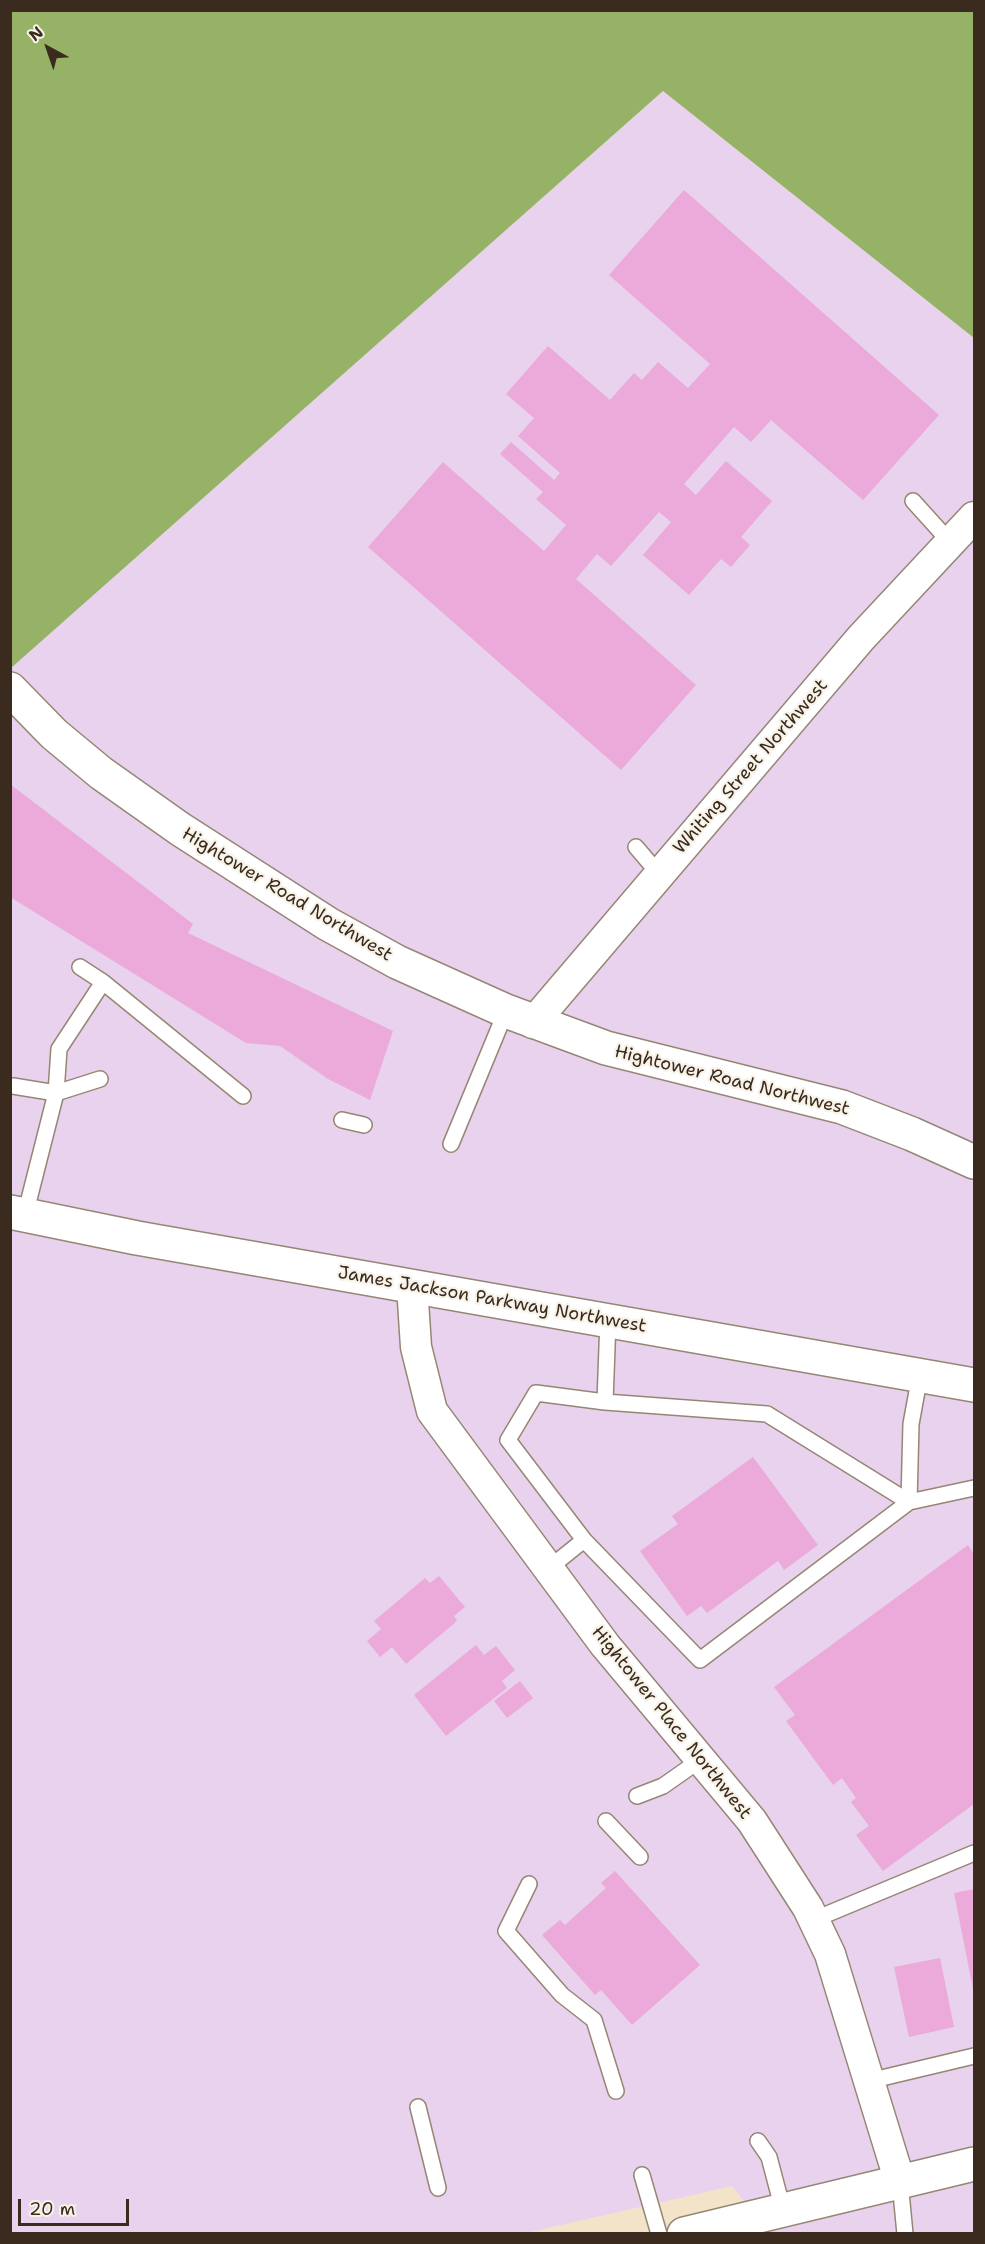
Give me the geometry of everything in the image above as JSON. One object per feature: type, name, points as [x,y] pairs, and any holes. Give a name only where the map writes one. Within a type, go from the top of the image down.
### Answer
[{"type":"main road","name":"Hightower Road Northwest","points":[[10,689],[54,734],[101,773],[180,829],[328,924],[377,951],[465,994],[519,1017],[606,1048],[842,1107],[975,1162]]},
{"type":"main road","name":"James Jackson Parkway Northwest","points":[[18,1214],[137,1238],[975,1385]]},
{"type":"main road","points":[[684,2234],[726,2229],[783,2210],[975,2163]]},
{"type":"street","name":"Whiting Street Northwest","points":[[519,1017],[659,874],[861,638],[975,517]]},
{"type":"street","name":"Hightower Place Northwest","points":[[412,1286],[416,1347],[432,1411],[605,1646],[752,1821],[813,1920],[830,1954],[900,2182]]},
{"type":"lane","points":[[913,501],[950,542]]},
{"type":"lane","points":[[636,847],[659,874]]},
{"type":"lane","points":[[80,967],[103,982],[243,1096]]},
{"type":"lane","points":[[18,1214],[56,1093],[59,1049],[103,982]]},
{"type":"lane","points":[[451,1144],[519,1017]]},
{"type":"lane","points":[[14,1086],[56,1093],[100,1079]]},
{"type":"lane","points":[[342,1120],[364,1125]]},
{"type":"lane","points":[[605,1402],[608,1320]]},
{"type":"lane","points":[[909,1502],[911,1424],[920,1375]]},
{"type":"lane","points":[[909,1502],[767,1414],[605,1402],[536,1393],[508,1440],[584,1540],[700,1660],[909,1502],[975,1488]]},
{"type":"lane","points":[[548,1569],[584,1540]]},
{"type":"lane","points":[[637,1796],[663,1786],[700,1760]]},
{"type":"lane","points":[[606,1821],[640,1857]]},
{"type":"lane","points":[[813,1920],[975,1852]]},
{"type":"lane","points":[[530,1884],[506,1931],[562,1995],[594,2020],[616,2091]]},
{"type":"lane","points":[[869,2081],[975,2056]]},
{"type":"lane","points":[[418,2107],[438,2188]]},
{"type":"lane","points":[[758,2141],[769,2157],[783,2210]]},
{"type":"lane","points":[[642,2175],[659,2234]]},
{"type":"lane","points":[[900,2182],[905,2234]]},
{"type":"shaded area","points":[[663,91],[974,338],[974,2233],[769,2233],[732,2186],[526,2233],[11,2233],[10,668]]},
{"type":"green space","points":[[11,10],[974,11],[974,338],[663,91],[11,668]]},
{"type":"building","points":[[684,190],[939,415],[863,500],[771,420],[751,442],[734,427],[684,484],[696,495],[726,461],[772,501],[741,537],[750,545],[731,567],[721,559],[689,595],[643,555],[671,522],[659,512],[611,566],[597,554],[576,579],[696,685],[621,770],[368,547],[443,462],[544,551],[566,525],[536,499],[543,492],[500,454],[511,442],[554,480],[560,473],[518,436],[534,418],[506,394],[548,346],[610,400],[634,373],[642,380],[658,362],[688,388],[710,364],[609,275]]},
{"type":"building","points":[[10,784],[193,924],[188,933],[393,1031],[370,1100],[328,1079],[280,1046],[246,1043],[10,897]]},
{"type":"building","points":[[753,1457],[818,1545],[784,1570],[778,1561],[707,1613],[701,1606],[687,1616],[640,1551],[678,1524],[672,1516]]},
{"type":"building","points":[[968,1545],[974,1554],[974,1804],[883,1871],[856,1835],[869,1826],[851,1802],[856,1798],[842,1778],[833,1785],[786,1721],[795,1715],[774,1687]]},
{"type":"building","points":[[439,1576],[465,1607],[454,1616],[457,1621],[406,1664],[392,1647],[380,1657],[367,1641],[381,1629],[374,1621],[425,1578],[430,1583]]},
{"type":"building","points":[[476,1645],[484,1655],[496,1646],[515,1670],[502,1681],[507,1688],[446,1736],[414,1695]]},
{"type":"building","points":[[520,1681],[533,1698],[507,1718],[494,1701]]},
{"type":"building","points":[[615,1871],[700,1965],[632,2025],[601,1990],[595,1995],[542,1935],[560,1920],[565,1925],[606,1888],[601,1883]]},
{"type":"building","points":[[974,1889],[974,1989],[973,1989],[954,1893]]},
{"type":"building","points":[[940,1958],[954,2027],[909,2037],[894,1967]]}]
